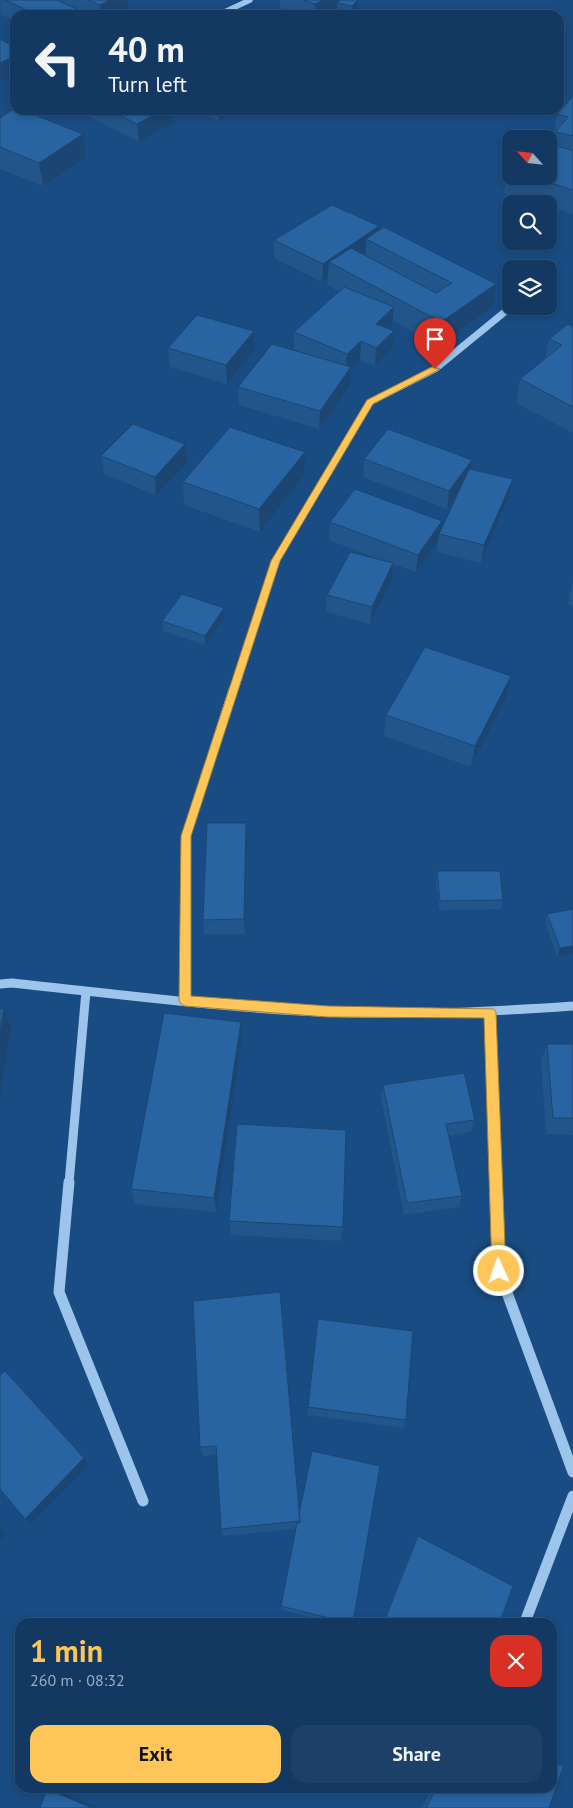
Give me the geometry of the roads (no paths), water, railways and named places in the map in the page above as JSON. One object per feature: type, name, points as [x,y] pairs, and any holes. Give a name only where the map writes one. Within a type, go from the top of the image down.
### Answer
[{"type":"street","points":[[229,10],[250,0]]},
{"type":"street","points":[[185,1001],[186,836],[275,561],[370,402],[435,369],[502,314]]},
{"type":"street","points":[[0,984],[12,983],[185,1001],[328,1012],[490,1012],[573,1006]]},
{"type":"street","points":[[86,991],[59,1292],[143,1501]]},
{"type":"street","points":[[490,1012],[499,1271],[573,1472]]},
{"type":"street","points":[[527,1618],[573,1496]]}]
